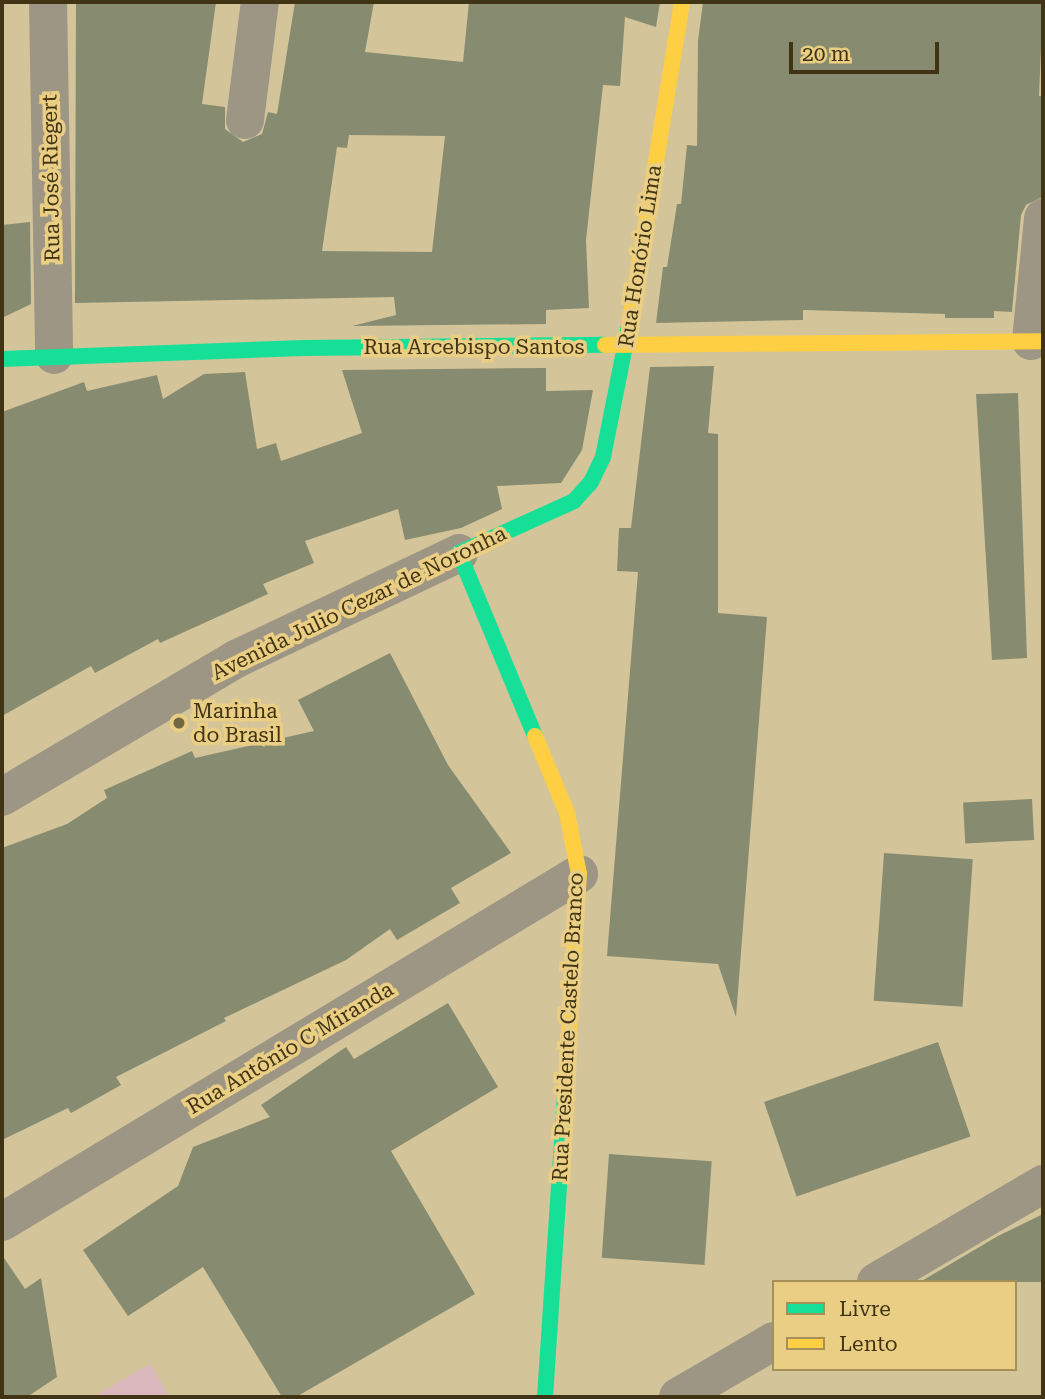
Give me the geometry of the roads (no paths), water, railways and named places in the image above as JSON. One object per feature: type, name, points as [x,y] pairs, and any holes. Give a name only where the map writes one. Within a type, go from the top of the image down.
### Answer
[{"type":"main road","name":"Rua Honório Lima","points":[[574,500],[591,482],[603,457],[626,347],[682,2]]},
{"type":"main road","name":"Rua Arcebispo Santos","points":[[22,361],[1037,341]]},
{"type":"main road","name":"Avenida Julio Cezar de Noronha","points":[[459,553],[574,500]]},
{"type":"main road","name":"Rua Presidente Castelo Branco","points":[[459,553],[567,813],[579,874],[545,1397]]},
{"type":"street","name":"Rua José Riegert","points":[[22,361],[48,2]]},
{"type":"street","points":[[246,120],[260,2]]},
{"type":"street","points":[[1037,341],[1043,218]]},
{"type":"street","name":"Avenida Julio Cezar de Noronha","points":[[2,797],[236,659],[459,553]]},
{"type":"street","name":"Rua Antônio C Miranda","points":[[2,1222],[579,874]]},
{"type":"street","points":[[879,1280],[1043,1184]]},
{"type":"street","points":[[678,1397],[772,1342]]},
{"type":"place","name":"Marinha do Brasil","points":[[179,723]]}]
